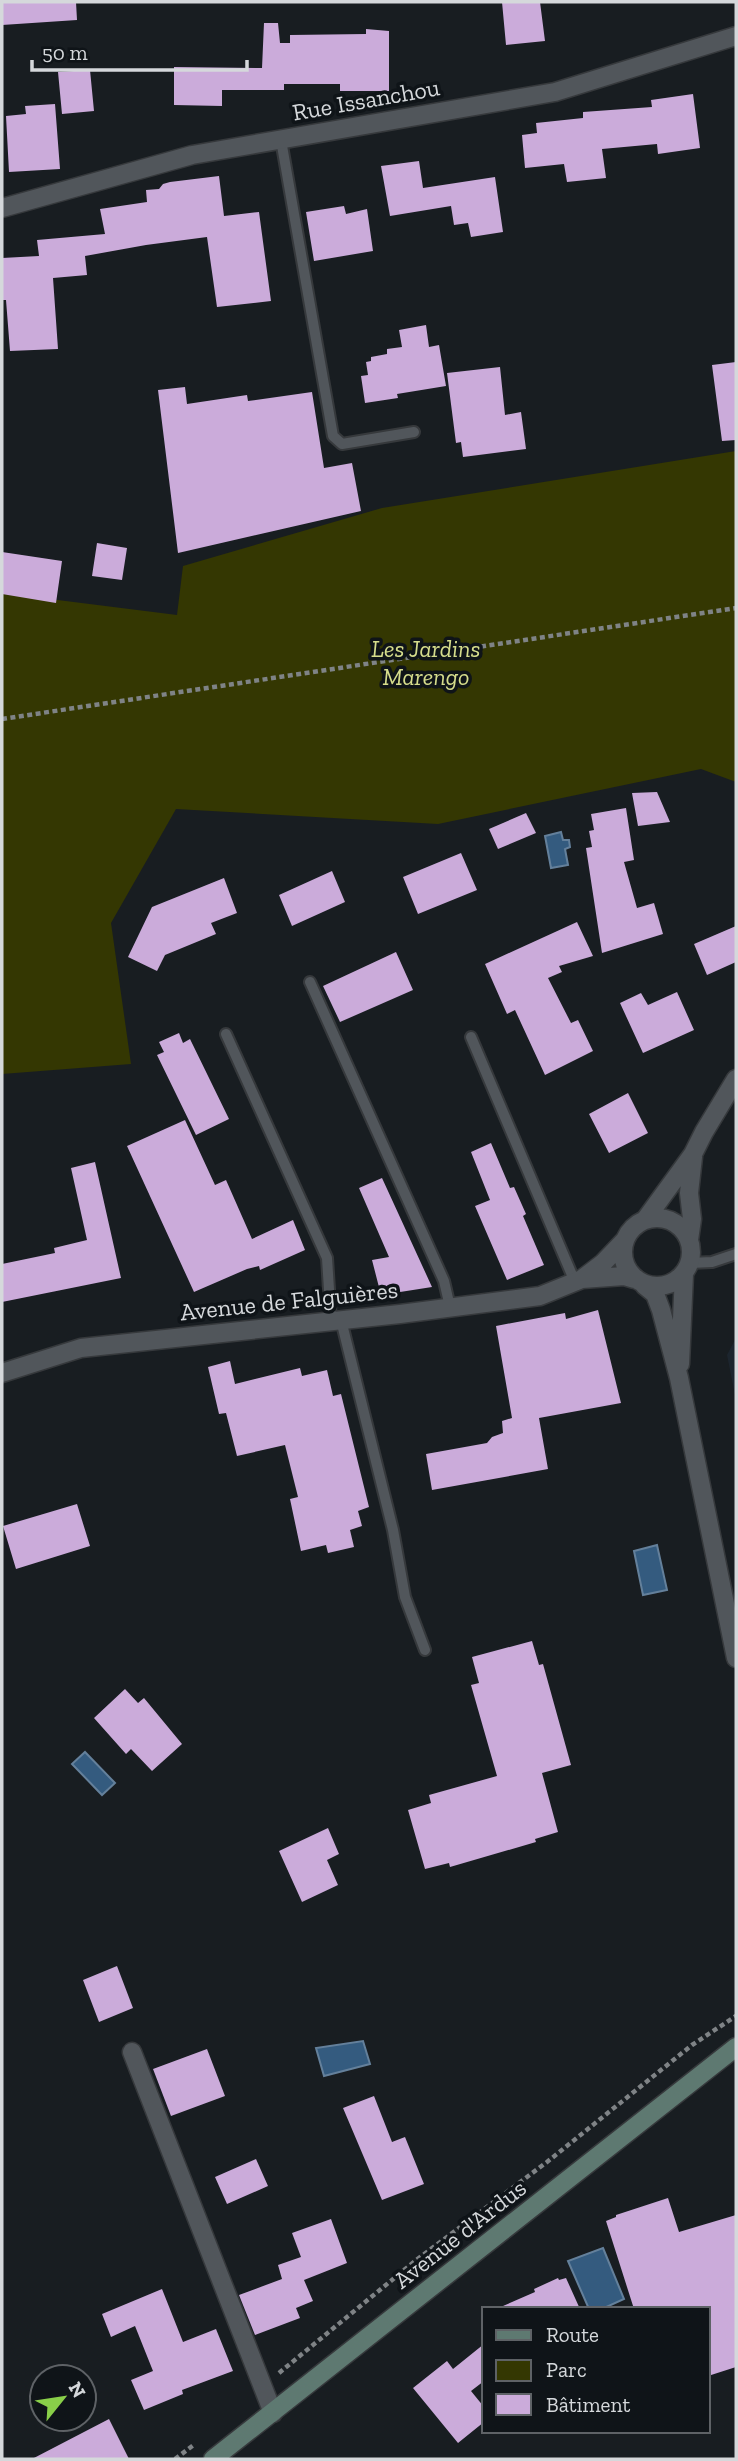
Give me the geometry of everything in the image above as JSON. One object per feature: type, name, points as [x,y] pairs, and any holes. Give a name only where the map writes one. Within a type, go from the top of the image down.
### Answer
[{"type":"main road","name":"Avenue d'Ardus","points":[[213,2459],[736,2047]]},
{"type":"street","name":"Rue Issanchou","points":[[2,208],[192,155],[555,92],[736,36]]},
{"type":"street","points":[[736,1079],[693,1154],[645,1220],[629,1232],[624,1241],[624,1261],[639,1282],[655,1294],[662,1310],[680,1378],[736,1658]]},
{"type":"street","points":[[680,1378],[687,1268],[691,1252],[689,1240],[693,1154]]},
{"type":"street","points":[[645,1220],[655,1218],[676,1223],[689,1240]]},
{"type":"street","name":"Avenue de Falguières","points":[[579,1281],[603,1263],[624,1241]]},
{"type":"street","points":[[639,1282],[655,1287],[666,1286],[687,1268]]},
{"type":"street","name":"Avenue de Falguières","points":[[2,1373],[80,1348],[540,1296],[579,1281],[624,1276],[639,1282]]},
{"type":"street","points":[[132,2052],[273,2413]]},
{"type":"lane","points":[[281,140],[333,436],[342,444],[414,432]]},
{"type":"lane","points":[[310,982],[444,1281],[450,1307]]},
{"type":"lane","points":[[226,1034],[327,1258],[336,1320],[393,1530],[405,1597],[425,1650]]},
{"type":"lane","points":[[471,1037],[579,1281]]},
{"type":"lane","points":[[687,1268],[736,1254]]},
{"type":"path","points":[[2,719],[736,608]]},
{"type":"path","points":[[262,2387],[415,2261],[547,2162],[692,2045],[736,2016]]},
{"type":"path","points":[[175,2459],[199,2440]]},
{"type":"shaded area","points":[[736,1338],[736,1400],[727,1355]]},
{"type":"green space","name":"Les Jardins Marengo","points":[[736,451],[736,782],[701,769],[438,824],[176,809],[111,923],[131,1064],[2,1074],[2,593],[177,615],[183,566],[382,508]]},
{"type":"water","points":[[561,832],[563,840],[569,840],[570,847],[565,849],[568,865],[551,868],[545,836]]},
{"type":"water","points":[[657,1545],[667,1590],[643,1595],[634,1551]]},
{"type":"water","points":[[85,1752],[115,1783],[102,1795],[72,1764]]},
{"type":"water","points":[[363,2041],[370,2064],[324,2076],[316,2048]]},
{"type":"water","points":[[603,2248],[624,2299],[606,2307],[588,2307],[568,2261]]},
{"type":"building","points":[[2,2],[76,2],[77,20],[2,25]]},
{"type":"building","points":[[502,2],[540,2],[545,41],[506,45]]},
{"type":"building","points":[[264,23],[278,23],[280,43],[290,43],[290,35],[366,34],[366,29],[389,31],[389,91],[340,91],[340,84],[284,84],[284,90],[222,90],[222,106],[174,105],[174,67],[262,68]]},
{"type":"building","points":[[90,70],[94,111],[62,114],[58,72]]},
{"type":"building","points":[[693,94],[700,148],[658,154],[657,144],[602,149],[606,178],[567,182],[564,164],[525,168],[522,135],[537,133],[536,123],[583,118],[583,112],[652,107],[651,100]]},
{"type":"building","points":[[55,104],[60,169],[9,172],[6,116],[26,114],[25,106]]},
{"type":"building","points":[[419,161],[423,188],[495,177],[503,232],[471,237],[468,223],[454,225],[451,206],[390,216],[381,166]]},
{"type":"building","points":[[219,176],[224,216],[259,212],[271,301],[217,307],[207,237],[85,256],[87,275],[53,278],[58,349],[10,351],[6,300],[2,300],[2,258],[39,256],[37,240],[105,234],[100,209],[147,202],[146,190],[159,189],[170,182]]},
{"type":"building","points":[[344,206],[346,214],[367,209],[373,251],[314,261],[306,212]]},
{"type":"building","points":[[426,325],[429,347],[439,345],[446,386],[397,394],[398,398],[365,403],[361,376],[368,375],[366,362],[371,361],[371,357],[387,354],[387,349],[402,347],[399,330]]},
{"type":"building","points":[[736,362],[736,440],[722,441],[712,365]]},
{"type":"building","points":[[500,367],[505,415],[521,412],[526,449],[463,457],[461,442],[456,443],[447,373]]},
{"type":"building","points":[[185,387],[187,404],[247,395],[248,401],[312,392],[324,468],[352,463],[361,511],[178,553],[158,390]]},
{"type":"building","points":[[97,543],[127,548],[122,580],[92,576]]},
{"type":"building","points":[[2,552],[62,561],[56,603],[2,594]]},
{"type":"building","points":[[657,792],[670,822],[638,826],[632,793]]},
{"type":"building","points":[[626,808],[634,860],[624,862],[637,908],[654,903],[663,934],[602,953],[586,848],[592,847],[589,831],[594,830],[591,814]]},
{"type":"building","points":[[526,813],[536,833],[498,849],[489,829]]},
{"type":"building","points":[[461,853],[477,890],[418,914],[403,877]]},
{"type":"building","points":[[332,871],[345,902],[292,926],[279,895]]},
{"type":"building","points":[[224,878],[237,913],[211,923],[216,934],[165,955],[157,971],[128,957],[152,907]]},
{"type":"building","points":[[577,922],[593,956],[559,966],[562,972],[548,978],[571,1023],[578,1020],[593,1051],[545,1075],[515,1010],[507,1014],[485,964]]},
{"type":"building","points":[[736,926],[736,962],[707,975],[694,944]]},
{"type":"building","points":[[396,952],[413,990],[340,1022],[323,986]]},
{"type":"building","points":[[677,992],[694,1030],[643,1053],[620,1003],[641,993],[648,1005]]},
{"type":"building","points":[[179,1033],[183,1043],[190,1039],[229,1119],[196,1135],[157,1055],[164,1052],[159,1042]]},
{"type":"building","points":[[628,1093],[648,1133],[609,1153],[589,1114]]},
{"type":"building","points":[[185,1120],[215,1185],[226,1180],[252,1239],[293,1220],[305,1250],[260,1270],[259,1266],[247,1269],[194,1292],[127,1146]]},
{"type":"building","points":[[491,1143],[510,1188],[514,1187],[526,1214],[523,1216],[544,1265],[507,1280],[475,1206],[490,1200],[471,1152]]},
{"type":"building","points":[[95,1162],[121,1278],[2,1302],[2,1264],[55,1253],[54,1248],[87,1240],[71,1168]]},
{"type":"building","points":[[382,1178],[432,1287],[381,1295],[372,1260],[389,1257],[359,1188]]},
{"type":"building","points":[[598,1310],[621,1403],[539,1418],[548,1469],[432,1490],[426,1454],[487,1443],[492,1437],[503,1433],[502,1421],[512,1418],[496,1326],[565,1313],[566,1319]]},
{"type":"building","points":[[230,1361],[235,1384],[300,1368],[302,1376],[327,1370],[333,1396],[341,1394],[369,1507],[358,1511],[362,1526],[350,1530],[354,1547],[328,1553],[326,1545],[301,1551],[290,1499],[298,1497],[285,1445],[237,1456],[226,1413],[219,1414],[208,1367]]},
{"type":"building","points":[[77,1504],[90,1546],[16,1569],[3,1526]]},
{"type":"building","points":[[532,1641],[539,1665],[543,1664],[571,1765],[542,1773],[558,1832],[535,1839],[536,1842],[450,1867],[449,1863],[425,1869],[408,1810],[431,1803],[429,1795],[497,1776],[471,1685],[479,1683],[472,1657]]},
{"type":"building","points":[[125,1689],[138,1703],[144,1698],[182,1744],[152,1771],[131,1749],[126,1754],[94,1718]]},
{"type":"building","points":[[328,1828],[339,1854],[327,1860],[338,1885],[302,1902],[279,1851]]},
{"type":"building","points":[[117,1966],[133,2008],[99,2022],[83,1980]]},
{"type":"building","points":[[207,2049],[225,2096],[171,2116],[153,2069]]},
{"type":"building","points":[[374,2096],[392,2142],[405,2137],[424,2184],[382,2200],[343,2108]]},
{"type":"building","points":[[256,2159],[268,2186],[227,2204],[215,2177]]},
{"type":"building","points":[[668,2198],[679,2232],[736,2215],[736,2367],[710,2375],[710,2307],[633,2307],[606,2221],[616,2215]]},
{"type":"building","points":[[331,2219],[347,2263],[304,2280],[313,2301],[296,2308],[300,2318],[255,2335],[239,2295],[282,2279],[278,2265],[301,2257],[292,2233]]},
{"type":"building","points":[[558,2278],[566,2278],[579,2307],[501,2307],[535,2292],[534,2289]]},
{"type":"building","points":[[162,2289],[183,2342],[216,2329],[233,2371],[182,2390],[183,2394],[144,2410],[131,2380],[153,2371],[135,2326],[111,2337],[102,2314]]},
{"type":"building","points":[[482,2346],[482,2383],[471,2391],[482,2405],[482,2424],[458,2443],[413,2388],[447,2361],[453,2369]]},
{"type":"building","points":[[109,2419],[129,2459],[32,2459],[82,2433],[98,2433],[98,2425]]}]
